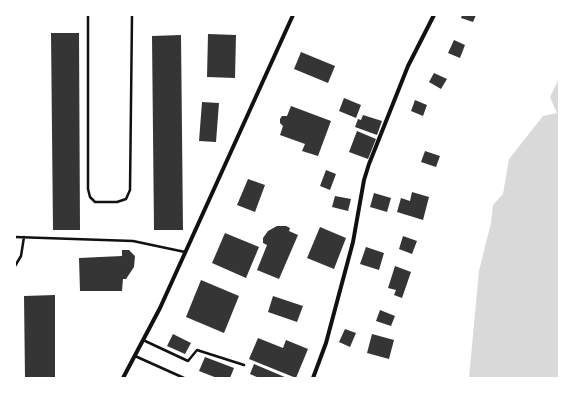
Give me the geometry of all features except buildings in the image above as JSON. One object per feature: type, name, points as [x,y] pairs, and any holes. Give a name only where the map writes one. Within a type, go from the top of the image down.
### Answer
[{"type":"street","points":[[123,378],[186,253],[293,15]]},
{"type":"street","points":[[313,378],[326,343],[338,298],[352,242],[364,180],[369,164],[408,66],[434,15]]},
{"type":"lane","points":[[88,15],[88,189],[90,197],[95,202],[117,202],[126,199],[130,190],[132,15]]},
{"type":"lane","points":[[15,237],[133,241],[186,253]]},
{"type":"lane","points":[[15,266],[21,256],[24,237]]},
{"type":"lane","points":[[143,340],[188,362],[197,350],[244,365]]},
{"type":"lane","points":[[135,355],[184,378]]},
{"type":"shaded area","points":[[559,79],[559,378],[469,378],[479,271],[491,223],[493,205],[503,194],[509,159],[543,116],[557,113],[550,97]]}]
